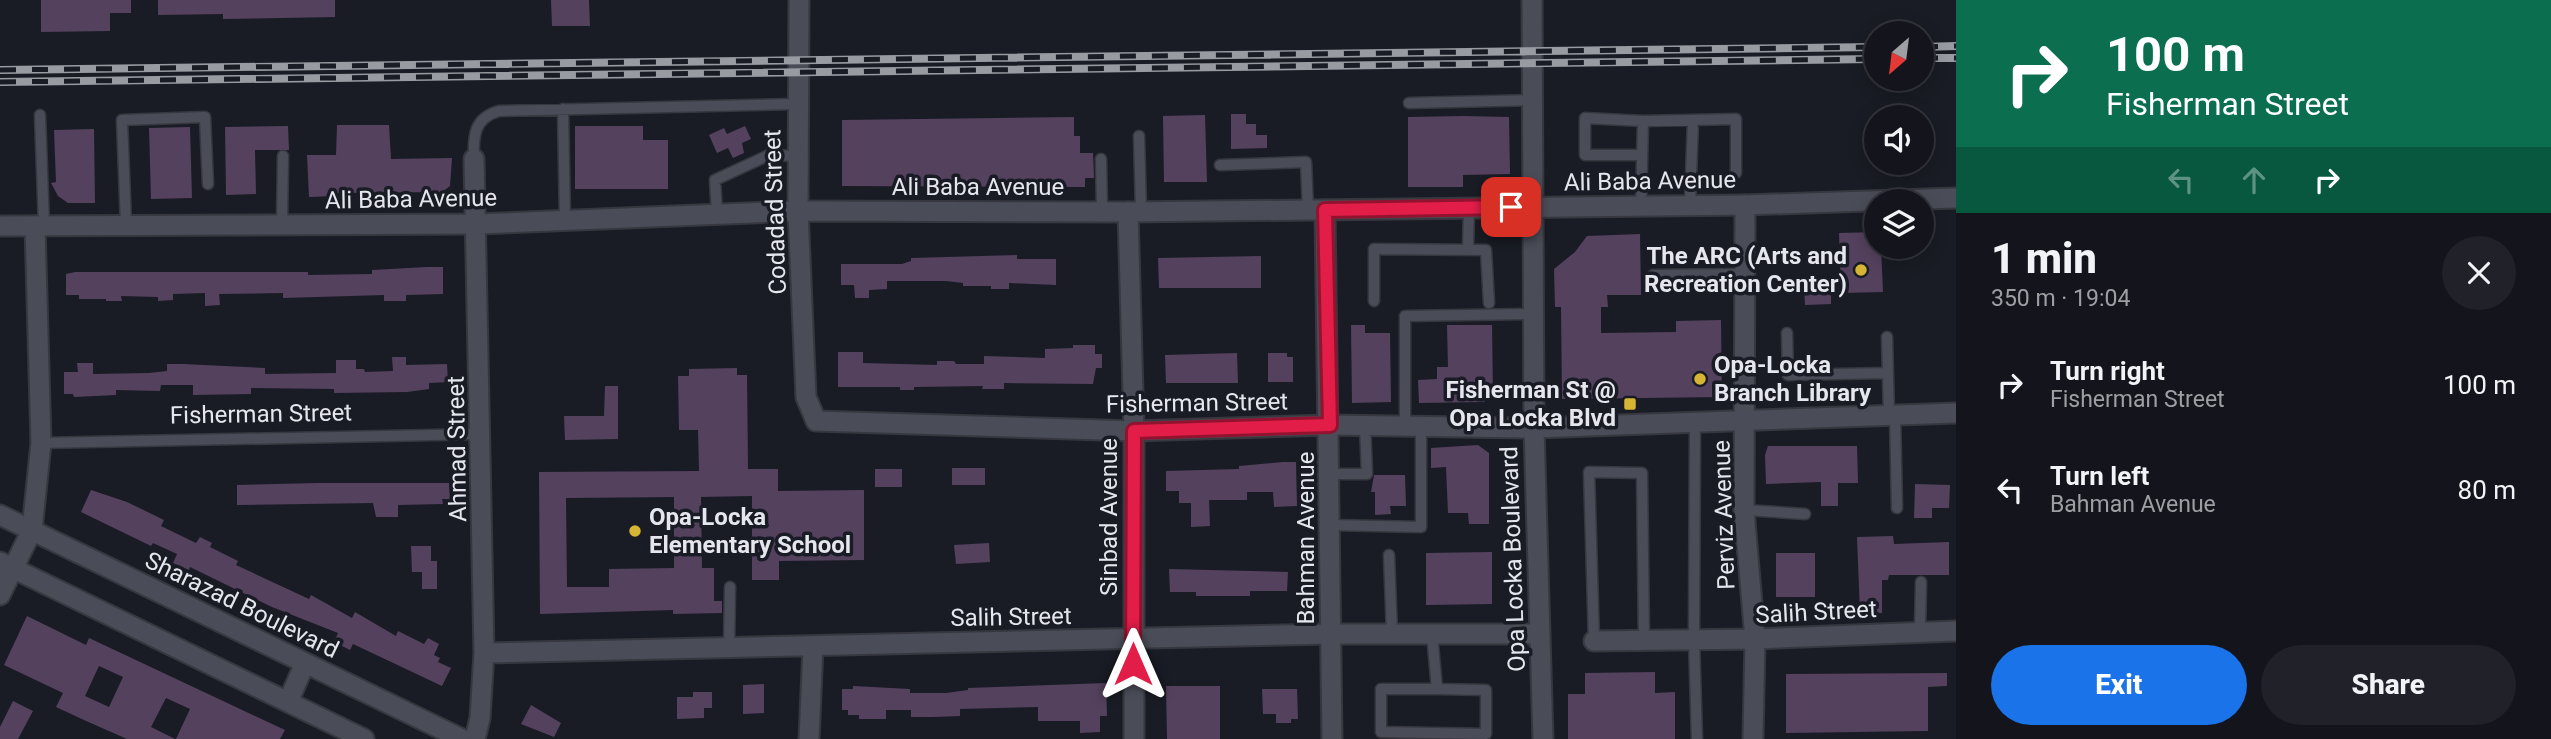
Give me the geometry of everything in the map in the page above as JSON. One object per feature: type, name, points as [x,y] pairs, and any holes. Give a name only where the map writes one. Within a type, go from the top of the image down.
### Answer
[{"type":"street","name":"Codadad Street","points":[[799,0],[796,104],[798,211],[806,397],[816,421]]},
{"type":"street","name":"Opa Locka Boulevard","points":[[1532,0],[1534,428],[1543,739]]},
{"type":"street","name":"Ahmad Street","points":[[474,159],[484,653],[480,718],[475,739]]},
{"type":"street","name":"Ali Baba Avenue","points":[[0,226],[477,225],[798,211],[1316,210],[1745,205],[1956,198]]},
{"type":"street","name":"Perviz Avenue","points":[[1745,205],[1744,510],[1755,639],[1753,739]]},
{"type":"street","name":"Bahman Avenue","points":[[1316,210],[1330,425],[1332,739]]},
{"type":"street","name":"Sinbad Avenue","points":[[1134,739],[1135,212]]},
{"type":"street","points":[[0,595],[6,565],[32,530],[41,443],[39,226]]},
{"type":"street","name":"Fisherman Street","points":[[816,421],[832,424],[1134,431],[1330,425],[1534,428],[1956,413]]},
{"type":"street","name":"Sharazad Boulevard","points":[[0,514],[462,739]]},
{"type":"street","points":[[6,565],[364,739]]},
{"type":"street","name":"Salih Street","points":[[1594,641],[1755,639],[1956,631]]},
{"type":"street","name":"Salih Street","points":[[484,653],[1330,634],[1539,634]]},
{"type":"street","points":[[809,739],[813,646]]},
{"type":"street","points":[[288,702],[305,663]]},
{"type":"lane","points":[[1409,103],[1532,100]]},
{"type":"lane","points":[[474,159],[473,136],[478,123],[490,113],[796,104]]},
{"type":"lane","points":[[563,109],[565,221]]},
{"type":"lane","points":[[39,226],[40,115]]},
{"type":"lane","points":[[126,225],[122,120],[205,117],[208,184]]},
{"type":"lane","points":[[1642,155],[1585,155],[1585,118],[1643,121],[1736,119],[1736,173]]},
{"type":"lane","points":[[1690,205],[1693,120]]},
{"type":"lane","points":[[1642,206],[1643,121]]},
{"type":"lane","points":[[1135,212],[1139,136]]},
{"type":"lane","points":[[717,215],[715,180],[769,155],[797,156]]},
{"type":"lane","points":[[282,225],[283,156]]},
{"type":"lane","points":[[1101,159],[1102,212]]},
{"type":"lane","points":[[1220,165],[1306,162],[1316,210]]},
{"type":"lane","points":[[1468,249],[1469,208]]},
{"type":"lane","points":[[1374,300],[1374,248],[1468,249],[1486,250],[1489,303]]},
{"type":"lane","points":[[1653,275],[1745,274]]},
{"type":"lane","points":[[1330,525],[1421,527],[1405,316],[1533,314]]},
{"type":"lane","points":[[1787,333],[1788,375],[1888,373]]},
{"type":"lane","points":[[1887,337],[1897,508]]},
{"type":"lane","points":[[1695,422],[1696,739]]},
{"type":"lane","points":[[1330,474],[1367,474],[1365,425]]},
{"type":"lane","name":"Fisherman Street","points":[[41,443],[481,433]]},
{"type":"lane","points":[[1594,641],[1589,472],[1642,473],[1644,641]]},
{"type":"lane","points":[[1744,510],[1805,514]]},
{"type":"lane","points":[[1389,555],[1392,634]]},
{"type":"lane","points":[[1920,631],[1921,582]]},
{"type":"lane","points":[[729,648],[730,587]]},
{"type":"lane","points":[[1432,634],[1437,689]]},
{"type":"lane","points":[[1381,689],[1437,689],[1486,690],[1486,734],[1381,732],[1381,689]]},
{"type":"building","points":[[41,0],[131,0],[131,13],[110,13],[110,31],[41,32]]},
{"type":"building","points":[[158,0],[335,0],[335,17],[223,19],[223,14],[158,15]]},
{"type":"building","points":[[551,0],[589,0],[590,26],[552,26]]},
{"type":"building","points":[[1231,114],[1246,114],[1246,124],[1256,124],[1256,135],[1267,135],[1267,148],[1231,149]]},
{"type":"building","points":[[1205,115],[1207,182],[1164,182],[1163,116]]},
{"type":"building","points":[[1074,117],[1074,136],[1080,136],[1080,153],[1093,153],[1094,178],[1085,178],[1085,187],[842,186],[842,120]]},
{"type":"building","points":[[1408,117],[1509,117],[1510,174],[1463,175],[1463,187],[1408,187]]},
{"type":"building","points":[[337,125],[389,125],[391,159],[452,158],[450,186],[442,192],[337,193],[337,196],[309,197],[307,155],[336,155]]},
{"type":"building","points":[[288,126],[289,150],[255,150],[256,194],[226,195],[225,127]]},
{"type":"building","points":[[575,126],[643,126],[643,140],[668,140],[668,189],[575,189]]},
{"type":"building","points":[[745,126],[751,139],[742,143],[744,153],[733,158],[728,148],[717,153],[709,135],[724,128],[727,134]]},
{"type":"building","points":[[190,127],[192,198],[151,199],[149,128]]},
{"type":"building","points":[[94,129],[95,203],[68,203],[58,196],[51,183],[56,182],[54,130]]},
{"type":"building","name":"The ARC (Arts and Recreation Center)","points":[[1864,232],[1864,259],[1882,259],[1883,292],[1841,293],[1839,233]]},
{"type":"building","points":[[1640,234],[1641,295],[1607,295],[1608,307],[1601,307],[1601,333],[1676,332],[1676,321],[1721,320],[1722,397],[1562,399],[1561,307],[1555,307],[1554,269],[1575,252],[1587,236]]},
{"type":"building","points":[[1017,255],[1017,259],[1056,259],[1056,285],[1009,283],[1009,289],[991,289],[991,286],[963,286],[963,283],[946,281],[887,281],[887,289],[869,290],[869,298],[855,298],[854,285],[841,285],[841,264],[902,264],[911,261],[911,258]]},
{"type":"building","points":[[1261,256],[1261,288],[1159,288],[1158,258]]},
{"type":"building","points":[[443,267],[443,294],[406,295],[406,301],[384,301],[384,295],[283,298],[283,293],[219,294],[220,305],[205,306],[205,293],[173,294],[173,300],[158,301],[158,297],[121,296],[122,301],[106,301],[66,295],[66,274],[75,272],[308,272],[308,275],[372,274],[372,270]]},
{"type":"building","points":[[1831,285],[1831,304],[1805,305],[1804,287]]},
{"type":"building","points":[[1351,325],[1365,325],[1365,333],[1390,333],[1391,402],[1352,403]]},
{"type":"building","points":[[1447,325],[1492,325],[1493,394],[1484,402],[1419,403],[1418,380],[1437,379],[1437,367],[1448,367]]},
{"type":"building","points":[[1073,345],[1095,345],[1095,354],[1102,354],[1102,368],[1096,368],[1093,384],[1004,383],[1004,389],[982,389],[983,386],[914,387],[914,390],[900,390],[900,387],[838,387],[838,352],[863,352],[863,363],[937,365],[937,361],[954,361],[956,364],[984,364],[984,356],[1045,358],[1045,349],[1073,348]]},
{"type":"building","points":[[1237,353],[1238,383],[1166,383],[1165,355]]},
{"type":"building","points":[[1268,353],[1287,353],[1287,357],[1293,357],[1293,382],[1268,382]]},
{"type":"building","points":[[392,357],[406,357],[406,365],[447,364],[448,382],[429,383],[429,389],[407,392],[334,393],[334,389],[251,388],[251,394],[193,395],[193,385],[161,385],[160,391],[116,390],[116,395],[74,397],[73,394],[64,394],[64,372],[78,372],[77,363],[93,363],[93,374],[167,371],[167,364],[265,368],[265,374],[336,373],[336,360],[356,360],[356,369],[364,369],[365,372],[393,371]]},
{"type":"building","points":[[737,368],[737,375],[747,375],[748,469],[778,469],[778,491],[864,490],[864,560],[779,561],[779,580],[752,580],[752,496],[701,497],[702,568],[714,568],[714,601],[722,601],[722,613],[673,614],[673,610],[540,614],[539,472],[699,471],[698,430],[679,430],[678,376],[689,376],[689,369]],"holes":[[[674,497],[674,568],[609,569],[609,587],[567,587],[566,498]]]},
{"type":"building","points":[[605,386],[618,386],[618,439],[565,440],[564,416],[604,416]]},
{"type":"building","points":[[1478,445],[1489,453],[1489,524],[1469,524],[1468,513],[1448,513],[1446,467],[1431,468],[1431,448]]},
{"type":"building","points":[[1768,446],[1857,446],[1858,483],[1838,483],[1838,506],[1821,506],[1821,482],[1766,484],[1765,455]]},
{"type":"building","points":[[1296,462],[1297,506],[1274,507],[1273,492],[1247,492],[1247,500],[1209,500],[1210,526],[1191,527],[1191,503],[1179,503],[1179,491],[1166,491],[1166,471],[1239,469],[1239,466]]},
{"type":"building","points":[[952,468],[985,468],[985,485],[952,485]]},
{"type":"building","points":[[875,469],[902,469],[902,487],[875,487]]},
{"type":"building","points":[[1374,475],[1405,475],[1406,506],[1390,506],[1391,514],[1375,515],[1375,492],[1371,492]]},
{"type":"building","points":[[449,483],[450,499],[442,499],[443,504],[398,505],[398,517],[376,517],[373,503],[237,505],[237,485]]},
{"type":"building","points":[[1915,484],[1950,485],[1949,508],[1932,508],[1932,518],[1914,518]]},
{"type":"building","points":[[91,490],[127,502],[164,520],[161,526],[196,543],[200,537],[212,543],[210,547],[238,561],[236,565],[309,599],[311,595],[352,618],[355,612],[396,636],[398,631],[424,644],[428,638],[439,644],[434,655],[440,658],[438,662],[451,668],[442,686],[353,644],[350,650],[334,642],[338,633],[272,607],[190,567],[189,570],[173,563],[177,554],[153,543],[151,546],[81,512]]},
{"type":"building","points":[[1893,536],[1894,544],[1949,542],[1949,575],[1889,575],[1888,580],[1882,580],[1882,613],[1860,613],[1857,537]]},
{"type":"building","points":[[989,543],[990,562],[956,564],[954,545]]},
{"type":"building","points":[[411,546],[431,546],[431,561],[437,561],[437,589],[422,589],[422,572],[412,572]]},
{"type":"building","points":[[1492,552],[1492,604],[1426,605],[1426,553]]},
{"type":"building","points":[[1776,553],[1815,553],[1815,597],[1776,597]]},
{"type":"building","points":[[1169,569],[1288,572],[1287,591],[1250,591],[1250,596],[1196,596],[1196,592],[1170,592]]},
{"type":"building","points":[[27,616],[86,645],[89,638],[285,730],[280,739],[176,739],[190,709],[166,698],[151,727],[175,739],[127,739],[56,707],[63,693],[4,665]],"holes":[[[99,666],[123,677],[109,707],[85,696]]]},
{"type":"building","points":[[1655,672],[1655,693],[1675,692],[1675,739],[1568,739],[1568,694],[1585,694],[1585,673]]},
{"type":"building","points":[[1947,673],[1947,686],[1928,687],[1928,731],[1786,733],[1786,674]]},
{"type":"building","points":[[1106,683],[1107,716],[1100,716],[1100,732],[1080,733],[1080,721],[1038,721],[1038,707],[960,709],[960,716],[933,717],[911,717],[911,710],[886,710],[886,719],[859,719],[859,715],[848,715],[848,710],[842,710],[842,689],[853,689],[853,686],[910,689],[910,693],[946,693],[968,688]]},
{"type":"building","points":[[764,684],[764,713],[743,714],[743,685]]},
{"type":"building","points":[[1166,686],[1220,686],[1220,739],[1167,739]]},
{"type":"building","points":[[1262,689],[1297,689],[1298,719],[1291,719],[1291,723],[1276,723],[1276,714],[1263,714]]},
{"type":"building","points":[[693,692],[712,692],[712,708],[704,708],[704,718],[677,719],[677,697],[693,697]]},
{"type":"building","points":[[13,701],[33,711],[18,739],[0,739],[0,727]]},
{"type":"building","points":[[531,705],[561,723],[554,737],[521,724]]},
{"type":"railway","points":[[1934,47],[1956,46]]},
{"type":"railway","points":[[0,70],[1864,47]]},
{"type":"railway","points":[[1934,58],[1956,58]]},
{"type":"railway","points":[[0,82],[1864,59]]},
{"type":"place","name":"The ARC (Arts and Recreation Center)","points":[[1861,270]]},
{"type":"place","name":"Opa-Locka Branch Library","points":[[1700,379]]},
{"type":"place","name":"Fisherman St @ Opa Locka Blvd","points":[[1630,404]]},
{"type":"place","name":"Opa-Locka Elementary School","points":[[635,531]]},
{"type":"route","points":[[1133,664],[1134,431],[1330,425],[1325,210],[1511,207]]}]
